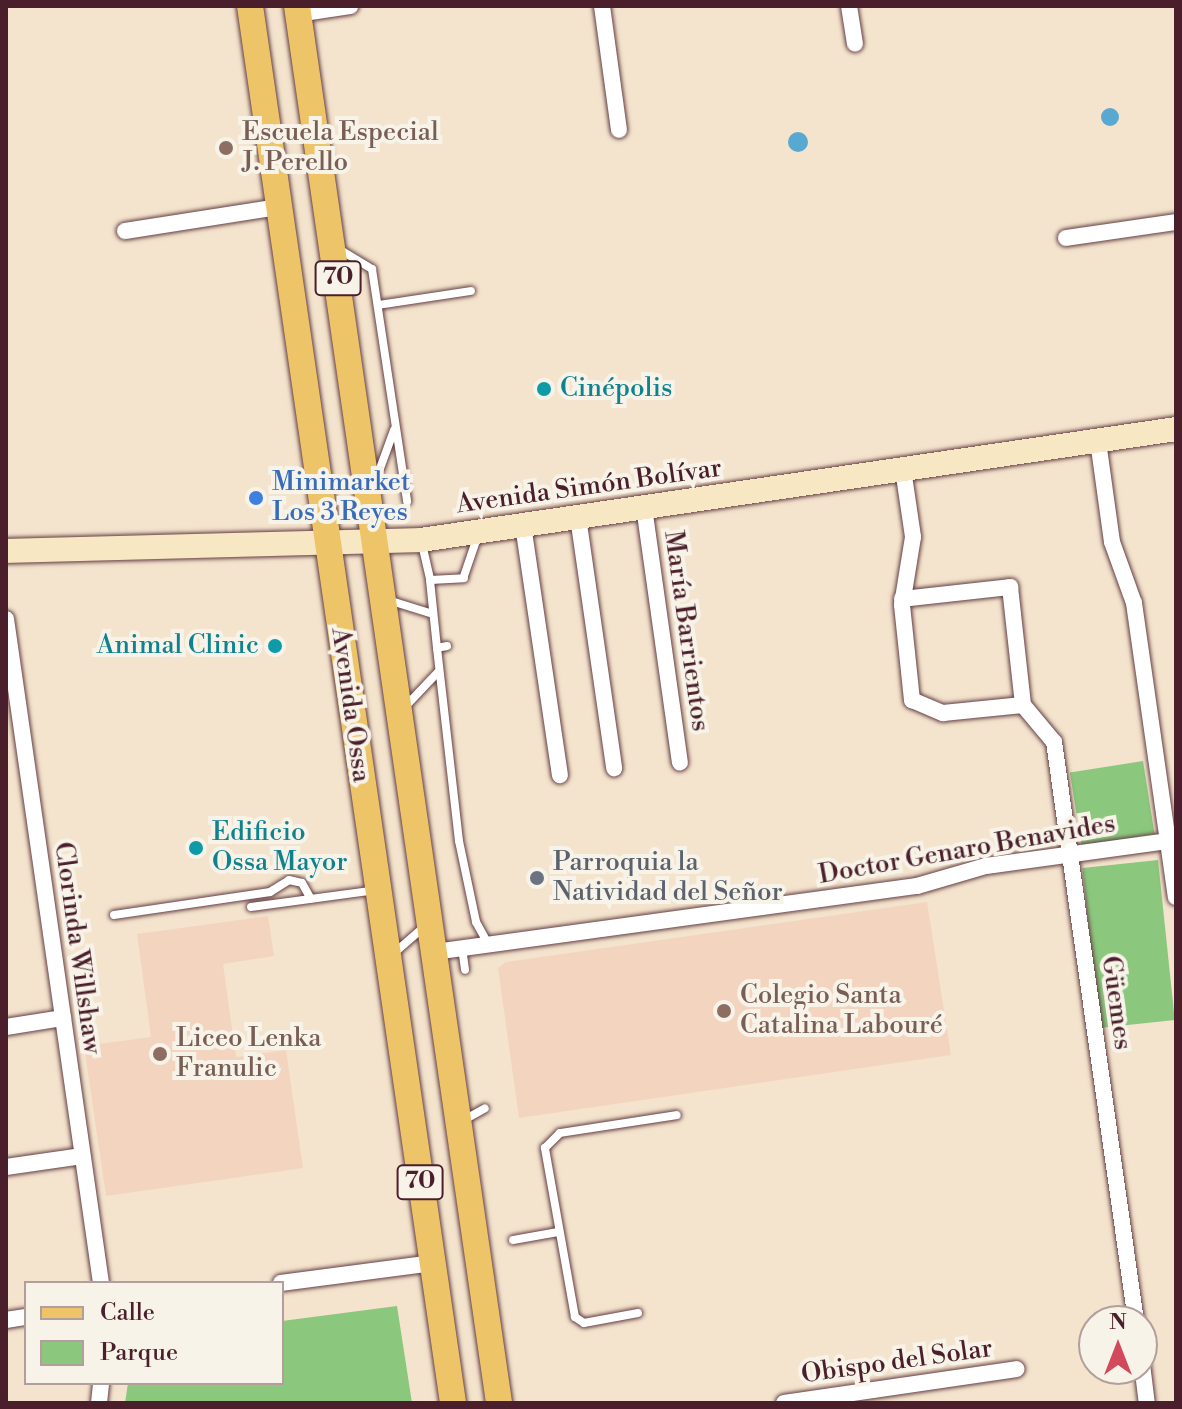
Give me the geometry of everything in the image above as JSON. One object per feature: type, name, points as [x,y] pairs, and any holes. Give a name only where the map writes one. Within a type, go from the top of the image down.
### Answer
[{"type":"main road","name":"Avenida Ossa","points":[[250,6],[386,960],[453,1403]]},
{"type":"main road","name":"Avenida Ossa","points":[[297,10],[377,542],[455,1125],[499,1403]]},
{"type":"street","points":[[297,10],[350,6]]},
{"type":"street","points":[[602,6],[619,130]]},
{"type":"street","points":[[849,6],[855,44]]},
{"type":"street","points":[[125,231],[279,207]]},
{"type":"street","points":[[1066,238],[1176,222]]},
{"type":"street","name":"Avenida Simón Bolívar","points":[[6,551],[421,540],[1176,429]]},
{"type":"street","points":[[1098,441],[1112,542],[1134,603],[1172,840],[1176,897]]},
{"type":"street","points":[[902,599],[1010,587],[1023,705],[943,713],[917,707],[902,599],[913,537],[903,469]]},
{"type":"street","name":"María Barrientos","points":[[644,507],[680,762]]},
{"type":"street","points":[[578,517],[614,768]]},
{"type":"street","points":[[523,525],[560,775]]},
{"type":"street","name":"Clorinda Willshaw","points":[[6,619],[101,1281]]},
{"type":"street","name":"Güemes","points":[[1023,705],[1054,742],[1134,1305]]},
{"type":"street","name":"Doctor Genaro Benavides","points":[[434,952],[917,886],[986,866],[1172,840]]},
{"type":"street","points":[[6,1027],[63,1018]]},
{"type":"street","points":[[6,1167],[82,1156]]},
{"type":"street","points":[[284,1283],[433,1263]]},
{"type":"street","name":"Obispo del Solar","points":[[784,1403],[1017,1369]]},
{"type":"lane","points":[[333,246],[372,269],[407,501]]},
{"type":"lane","points":[[378,305],[471,291]]},
{"type":"lane","points":[[370,497],[396,426]]},
{"type":"lane","points":[[430,580],[464,577],[480,531]]},
{"type":"lane","points":[[421,540],[430,580],[433,614],[442,647],[439,671],[459,841],[476,922],[489,944]]},
{"type":"lane","points":[[384,599],[433,614]]},
{"type":"lane","points":[[400,712],[439,671]]},
{"type":"lane","points":[[114,915],[270,892],[289,880],[302,883],[311,899]]},
{"type":"lane","points":[[251,907],[376,890]]},
{"type":"lane","points":[[386,960],[429,922]]},
{"type":"lane","points":[[462,948],[465,970]]},
{"type":"lane","points":[[455,1125],[485,1108]]},
{"type":"lane","points":[[638,1313],[584,1323],[575,1317],[558,1232],[547,1138],[677,1115]]},
{"type":"lane","points":[[513,1240],[558,1232]]},
{"type":"shaded area","name":"Colegio Santa Catalina Labouré","points":[[927,902],[951,1055],[519,1118],[498,968],[506,962]]},
{"type":"shaded area","name":"Liceo Lenka Franulic","points":[[268,916],[274,956],[223,964],[236,1057],[286,1050],[303,1168],[106,1196],[84,1046],[151,1037],[137,934]]},
{"type":"green space","points":[[1143,761],[1155,834],[1081,846],[1070,773]]},
{"type":"green space","points":[[1158,860],[1175,1020],[1099,1028],[1082,868]]},
{"type":"green space","points":[[397,1306],[412,1403],[125,1403],[128,1385],[284,1385],[284,1321]]},
{"type":"water","points":[[1106,108],[1114,108],[1119,117],[1117,124],[1106,126],[1101,121],[1101,113]]},
{"type":"water","points":[[794,132],[802,132],[808,142],[802,152],[794,152],[788,146],[788,138]]},
{"type":"place","name":"Escuela Especial J. Perello","points":[[226,148]]},
{"type":"place","name":"Cinépolis","points":[[544,389]]},
{"type":"place","name":"Minimarket Los 3 Reyes","points":[[256,498]]},
{"type":"place","name":"Animal Clinic","points":[[275,646]]},
{"type":"place","name":"Edificio Ossa Mayor","points":[[196,848]]},
{"type":"place","name":"Parroquia la Natividad del Señor","points":[[537,878]]},
{"type":"place","name":"Colegio Santa Catalina Labouré","points":[[724,1011]]},
{"type":"place","name":"Liceo Lenka Franulic","points":[[160,1054]]}]
